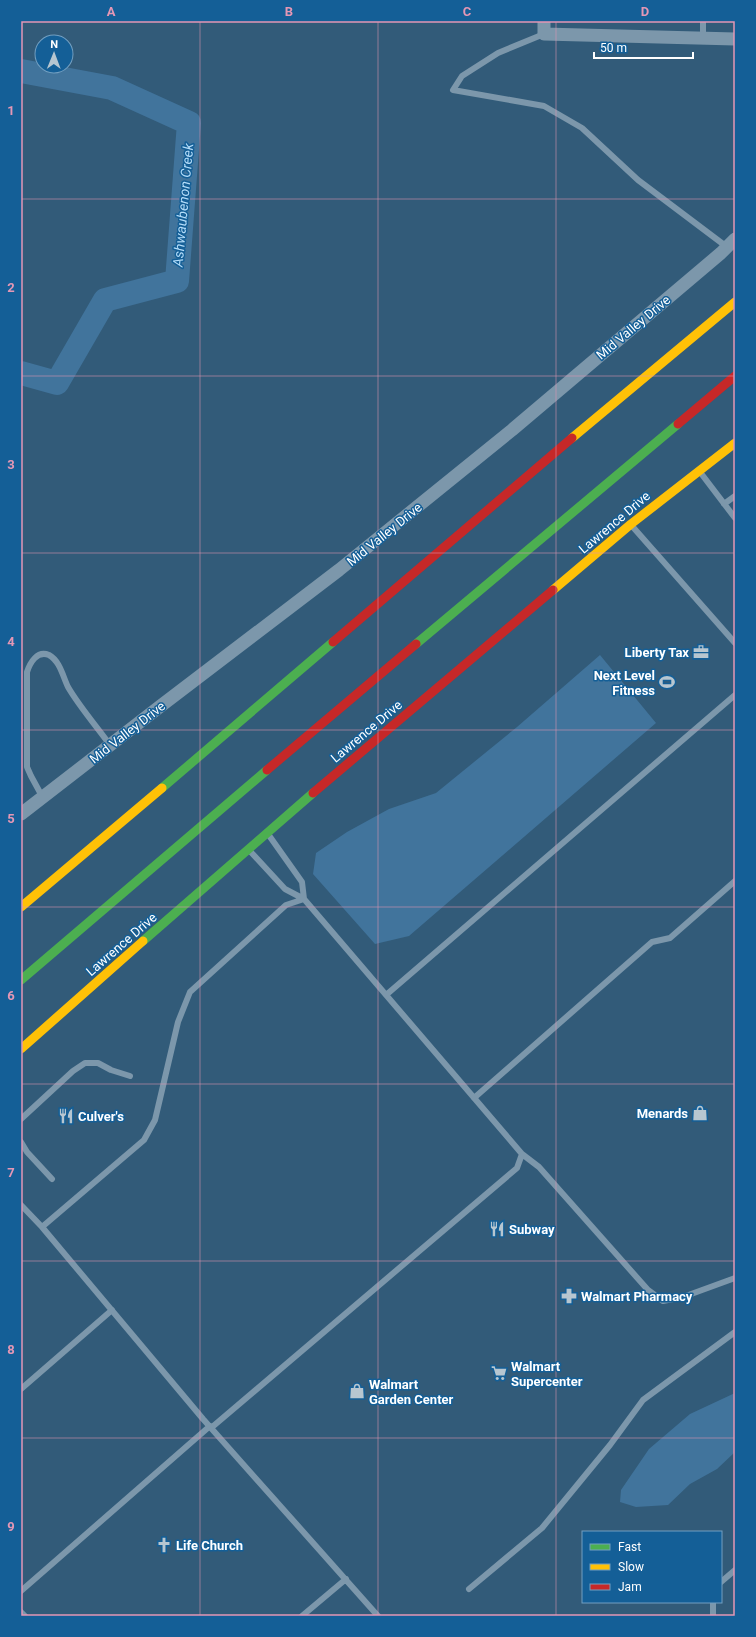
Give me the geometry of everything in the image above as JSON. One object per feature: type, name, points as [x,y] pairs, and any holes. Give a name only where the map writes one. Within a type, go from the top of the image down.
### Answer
[{"type":"main road","points":[[21,907],[201,756],[650,372],[735,302]]},
{"type":"main road","points":[[21,980],[233,798],[735,376]]},
{"type":"main road","name":"Lawrence Drive","points":[[21,1049],[266,832],[631,524],[735,443]]},
{"type":"street","points":[[544,27],[703,39],[735,39]]},
{"type":"street","name":"Mid Valley Drive","points":[[21,814],[352,560],[512,430],[731,243]]},
{"type":"lane","points":[[703,21],[703,39]]},
{"type":"lane","points":[[544,27],[498,53],[462,76],[453,90],[544,106],[582,128],[638,180],[731,243]]},
{"type":"lane","points":[[699,470],[735,518]]},
{"type":"lane","points":[[724,504],[735,496]]},
{"type":"lane","points":[[631,524],[735,644]]},
{"type":"lane","points":[[43,798],[27,767],[27,672],[29,665],[35,658],[45,654],[53,659],[62,670],[68,687],[110,745]]},
{"type":"lane","points":[[386,995],[735,695]]},
{"type":"lane","points":[[266,832],[302,882],[304,899]]},
{"type":"lane","points":[[248,849],[285,889],[304,899],[522,1154],[539,1167],[648,1290],[663,1301],[683,1297],[735,1278]]},
{"type":"lane","points":[[474,1098],[652,942],[670,938],[735,881]]},
{"type":"lane","points":[[42,1227],[144,1140],[155,1120],[178,1022],[190,992],[286,905],[304,899]]},
{"type":"lane","points":[[21,1119],[73,1071],[85,1063],[98,1063],[110,1070],[130,1076]]},
{"type":"lane","points":[[21,1142],[27,1152],[52,1179]]},
{"type":"lane","points":[[21,1591],[210,1427],[517,1168],[522,1154]]},
{"type":"lane","points":[[21,1205],[42,1227],[210,1427],[378,1616]]},
{"type":"lane","points":[[21,1389],[112,1310]]},
{"type":"lane","points":[[469,1589],[542,1528],[610,1445],[643,1400],[735,1332]]},
{"type":"lane","points":[[722,1581],[735,1570]]},
{"type":"lane","points":[[302,1616],[346,1579]]},
{"type":"lane","points":[[713,1616],[714,1603]]},
{"type":"lane","points":[[21,1612],[25,1616]]},
{"type":"water","points":[[600,655],[656,723],[409,936],[375,944],[313,874],[316,853],[347,832],[389,809],[436,793],[517,727]]},
{"type":"water","points":[[735,1393],[735,1452],[717,1469],[690,1484],[668,1505],[636,1507],[620,1502],[621,1490],[649,1449],[690,1414]]},
{"type":"waterway","name":"Ashwaubenon Creek","points":[[21,71],[112,88],[189,123],[177,281],[105,300],[57,383],[21,373]]},
{"type":"traffic: fast","points":[[416,644],[678,424]]},
{"type":"traffic: fast","points":[[162,788],[333,642]]},
{"type":"traffic: fast","points":[[21,980],[267,770]]},
{"type":"traffic: fast","points":[[143,941],[313,793]]},
{"type":"traffic: slow","points":[[572,438],[735,302]]},
{"type":"traffic: slow","points":[[553,590],[631,524],[735,443]]},
{"type":"traffic: slow","points":[[21,907],[162,788]]},
{"type":"traffic: slow","points":[[21,1049],[143,941]]},
{"type":"traffic: jam","points":[[678,424],[735,376]]},
{"type":"traffic: jam","points":[[333,642],[572,438]]},
{"type":"traffic: jam","points":[[313,793],[553,590]]},
{"type":"traffic: jam","points":[[267,770],[416,644]]},
{"type":"place","name":"Liberty Tax","points":[[701,652]]},
{"type":"place","name":"Next Level Fitness","points":[[667,682]]},
{"type":"place","name":"Menards","points":[[700,1113]]},
{"type":"place","name":"Culver's","points":[[66,1116]]},
{"type":"place","name":"Subway","points":[[497,1229]]},
{"type":"place","name":"Walmart Pharmacy","points":[[569,1296]]},
{"type":"place","name":"Walmart Supercenter","points":[[499,1373]]},
{"type":"place","name":"Walmart Garden Center","points":[[357,1391]]},
{"type":"place","name":"Life Church","points":[[164,1545]]}]
